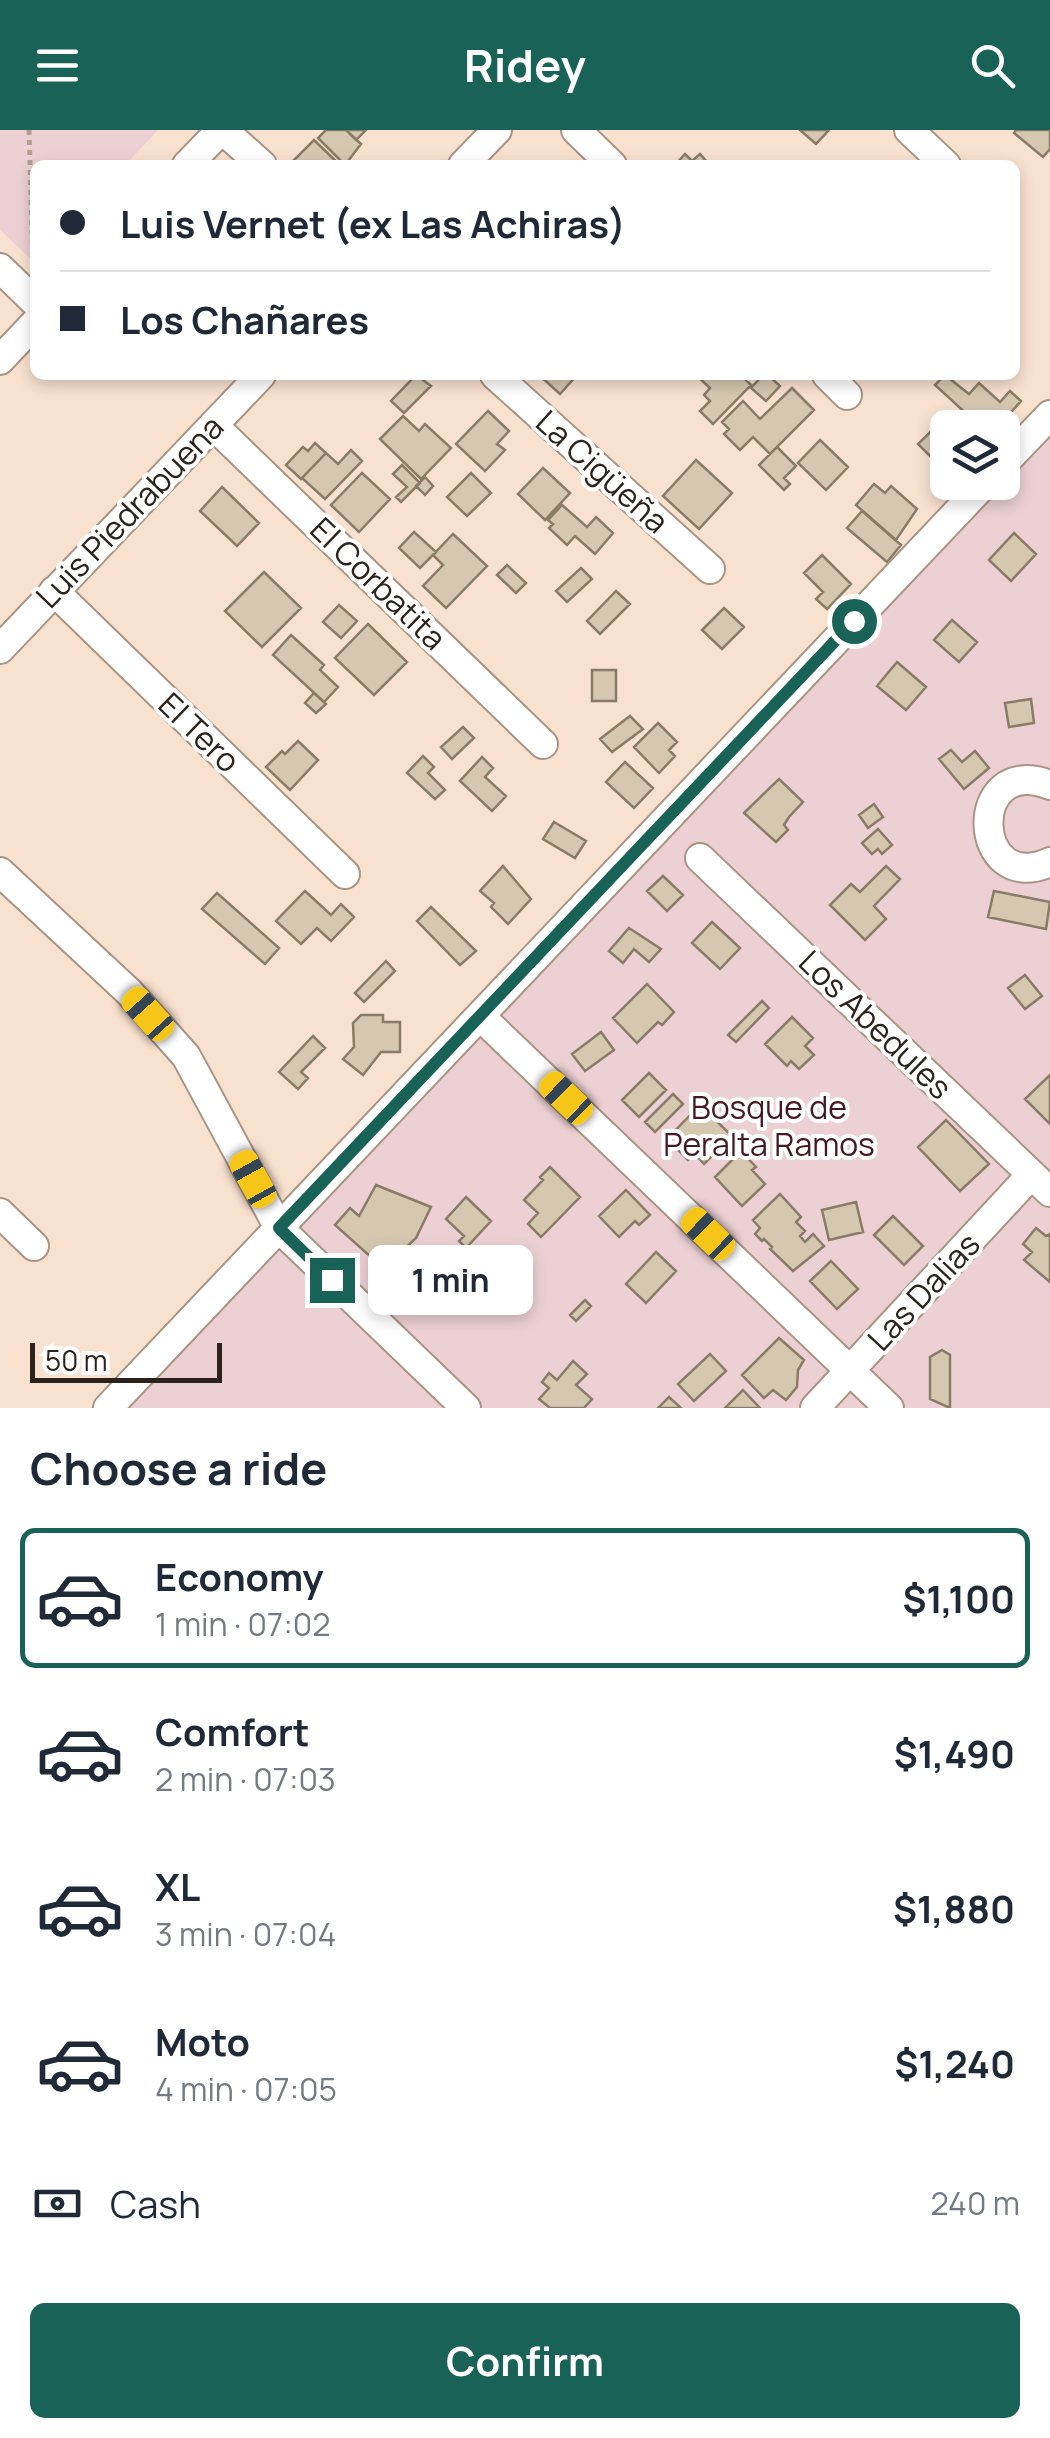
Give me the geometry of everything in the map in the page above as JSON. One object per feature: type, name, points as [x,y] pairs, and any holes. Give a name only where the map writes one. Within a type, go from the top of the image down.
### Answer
[{"type":"street","points":[[192,160],[222,130],[256,160]]},
{"type":"street","points":[[468,160],[497,130]]},
{"type":"street","points":[[576,130],[607,160]]},
{"type":"street","points":[[910,130],[941,160]]},
{"type":"street","points":[[0,268],[30,297]]},
{"type":"street","points":[[0,360],[30,328]]},
{"type":"street","name":"Luis Piedrabuena","points":[[0,648],[256,380]]},
{"type":"street","name":"La Cigüeña","points":[[501,380],[710,570]]},
{"type":"street","points":[[1020,446],[1050,414]]},
{"type":"street","name":"El Corbatita","points":[[213,425],[543,744]]},
{"type":"street","points":[[108,1408],[969,500]]},
{"type":"street","name":"El Tero","points":[[54,592],[345,874]]},
{"type":"street","points":[[1050,785],[1025,780],[1011,784],[999,792],[987,818],[987,832],[1001,856],[1027,867],[1050,862]]},
{"type":"street","name":"Los Abedules","points":[[700,858],[1041,1184]]},
{"type":"street","points":[[0,872],[129,992],[186,1056],[279,1228],[466,1408]]},
{"type":"street","points":[[480,1016],[889,1408]]},
{"type":"street","name":"Las Dalias","points":[[816,1408],[1041,1184]]},
{"type":"street","points":[[0,1214],[34,1246]]},
{"type":"path","points":[[29,130],[30,174]]},
{"type":"green space","points":[[0,130],[158,130],[130,160],[30,160],[30,258],[0,230]]},
{"type":"green space","name":"Bosque de Peralta Ramos","points":[[1050,435],[1050,1408],[108,1408],[987,500],[1020,500],[1020,466]]},
{"type":"building","points":[[326,130],[346,130],[361,144],[349,160],[340,160],[318,138]]},
{"type":"building","points":[[346,130],[366,130],[356,140]]},
{"type":"building","points":[[800,130],[829,130],[816,144]]},
{"type":"building","points":[[1050,130],[1050,149],[1043,157],[1014,133]]},
{"type":"building","points":[[314,140],[335,160],[294,160]]},
{"type":"building","points":[[411,380],[423,380],[431,386],[404,413],[391,401]]},
{"type":"building","points":[[545,380],[573,380],[560,394]]},
{"type":"building","points":[[701,380],[746,380],[751,385],[713,424],[700,411],[710,401],[704,395],[710,388]]},
{"type":"building","points":[[758,380],[773,380],[780,386],[766,401],[751,388]]},
{"type":"building","points":[[940,380],[951,380],[969,394],[979,383],[1000,402],[1010,391],[1021,401],[1013,410],[962,410],[935,385]]},
{"type":"building","points":[[792,388],[814,410],[770,454],[753,437],[740,450],[724,434],[729,429],[722,422],[743,401],[760,419]]},
{"type":"building","points":[[488,411],[509,431],[497,444],[505,450],[485,471],[456,444]]},
{"type":"building","points":[[403,416],[419,431],[425,424],[451,448],[421,479],[380,439]]},
{"type":"building","points":[[930,432],[930,456],[918,444]]},
{"type":"building","points":[[820,440],[848,467],[826,490],[798,463]]},
{"type":"building","points":[[315,443],[326,453],[301,479],[286,465],[303,447],[308,451]]},
{"type":"building","points":[[777,447],[796,466],[784,478],[790,484],[784,490],[759,465]]},
{"type":"building","points":[[351,450],[362,461],[325,499],[302,478],[326,453],[338,464]]},
{"type":"building","points":[[696,460],[732,493],[699,529],[663,496]]},
{"type":"building","points":[[402,465],[420,483],[401,502],[396,497],[407,487],[393,474]]},
{"type":"building","points":[[543,468],[570,493],[545,520],[518,494]]},
{"type":"building","points":[[362,473],[390,499],[359,532],[331,505]]},
{"type":"building","points":[[471,473],[491,493],[467,516],[447,497]]},
{"type":"building","points":[[425,477],[433,486],[425,495],[416,486]]},
{"type":"building","points":[[874,484],[885,493],[891,486],[917,509],[896,540],[856,505]]},
{"type":"building","points":[[222,487],[259,523],[237,546],[200,511]]},
{"type":"building","points":[[562,505],[587,527],[596,517],[613,533],[595,554],[575,536],[567,545],[549,528],[553,524],[548,520]]},
{"type":"building","points":[[862,511],[901,545],[887,562],[847,528]]},
{"type":"building","points":[[414,532],[436,552],[420,568],[399,548]]},
{"type":"building","points":[[1014,533],[1036,554],[1011,581],[989,560]]},
{"type":"building","points":[[453,534],[487,566],[446,608],[423,586],[443,565],[433,555]]},
{"type":"building","points":[[822,555],[851,584],[827,609],[816,599],[823,592],[804,573]]},
{"type":"building","points":[[507,565],[526,583],[516,593],[497,575]]},
{"type":"building","points":[[581,568],[592,579],[567,602],[556,591]]},
{"type":"building","points":[[264,572],[301,608],[262,647],[225,611]]},
{"type":"building","points":[[616,591],[630,604],[600,634],[587,621]]},
{"type":"building","points":[[339,605],[357,621],[341,638],[323,622]]},
{"type":"building","points":[[724,608],[744,627],[722,649],[702,630]]},
{"type":"building","points":[[952,620],[977,642],[959,662],[934,640]]},
{"type":"building","points":[[368,624],[407,662],[374,695],[335,658]]},
{"type":"building","points":[[291,635],[324,665],[320,670],[338,687],[324,702],[273,655]]},
{"type":"building","points":[[897,662],[926,687],[906,710],[877,686]]},
{"type":"building","points":[[592,670],[616,670],[616,701],[592,701]]},
{"type":"building","points":[[314,693],[326,704],[316,713],[305,703]]},
{"type":"building","points":[[1031,699],[1034,723],[1009,727],[1005,703]]},
{"type":"building","points":[[630,716],[643,729],[612,752],[600,739]]},
{"type":"building","points":[[658,723],[677,742],[669,750],[675,756],[659,773],[634,747]]},
{"type":"building","points":[[463,727],[474,738],[452,759],[441,747]]},
{"type":"building","points":[[298,741],[318,760],[290,790],[266,767]]},
{"type":"building","points":[[951,750],[962,762],[975,751],[989,768],[964,789],[939,759]]},
{"type":"building","points":[[423,756],[434,767],[428,773],[445,790],[435,799],[407,773]]},
{"type":"building","points":[[482,757],[493,768],[485,777],[506,796],[492,811],[460,781]]},
{"type":"building","points":[[625,762],[653,788],[634,808],[606,782]]},
{"type":"building","points":[[779,779],[803,802],[784,825],[788,830],[776,842],[744,813]]},
{"type":"building","points":[[874,804],[883,817],[868,828],[859,815]]},
{"type":"building","points":[[554,822],[586,841],[575,858],[543,839]]},
{"type":"building","points":[[878,829],[892,845],[882,854],[878,849],[872,854],[862,843]]},
{"type":"building","points":[[503,866],[531,899],[508,924],[480,891]]},
{"type":"building","points":[[886,866],[900,879],[874,906],[886,919],[865,940],[830,905],[851,884],[860,892]]},
{"type":"building","points":[[663,876],[683,895],[667,911],[647,891]]},
{"type":"building","points":[[305,891],[331,915],[341,904],[354,917],[331,941],[317,928],[301,944],[276,921]]},
{"type":"building","points":[[994,891],[1050,902],[1046,929],[988,917]]},
{"type":"building","points":[[217,893],[279,948],[265,964],[202,909]]},
{"type":"building","points":[[431,907],[476,951],[460,965],[417,921]]},
{"type":"building","points":[[712,922],[740,948],[720,969],[692,943]]},
{"type":"building","points":[[629,928],[661,949],[649,962],[634,949],[623,963],[609,951]]},
{"type":"building","points":[[386,961],[395,971],[364,1002],[355,993]]},
{"type":"building","points":[[1025,975],[1042,996],[1025,1009],[1008,988]]},
{"type":"building","points":[[647,984],[674,1012],[637,1043],[613,1018]]},
{"type":"building","points":[[762,1001],[769,1008],[736,1042],[728,1035]]},
{"type":"building","points":[[361,1015],[383,1015],[383,1022],[400,1022],[400,1052],[381,1052],[363,1075],[343,1059],[354,1047],[353,1023]]},
{"type":"building","points":[[792,1017],[813,1038],[805,1046],[814,1055],[799,1069],[791,1061],[787,1066],[765,1044]]},
{"type":"building","points":[[601,1032],[614,1050],[585,1071],[572,1054]]},
{"type":"building","points":[[313,1036],[325,1048],[301,1072],[308,1078],[298,1089],[279,1072]]},
{"type":"building","points":[[649,1073],[666,1090],[639,1117],[622,1100]]},
{"type":"building","points":[[1050,1075],[1050,1124],[1025,1099]]},
{"type":"building","points":[[673,1094],[683,1104],[655,1132],[645,1122]]},
{"type":"building","points":[[700,1105],[732,1136],[704,1164],[695,1154],[688,1160],[667,1139]]},
{"type":"building","points":[[946,1120],[989,1164],[960,1191],[918,1147]]},
{"type":"building","points":[[741,1151],[765,1184],[742,1206],[715,1177]]},
{"type":"building","points":[[550,1167],[580,1197],[541,1237],[528,1224],[538,1213],[524,1200]]},
{"type":"building","points":[[376,1185],[431,1207],[416,1238],[398,1255],[393,1252],[385,1258],[378,1251],[372,1258],[335,1225],[350,1208],[359,1216]]},
{"type":"building","points":[[626,1190],[650,1215],[639,1225],[635,1221],[619,1237],[599,1216]]},
{"type":"building","points":[[780,1194],[801,1217],[796,1222],[805,1231],[800,1236],[805,1242],[813,1234],[824,1246],[793,1271],[755,1234],[760,1228],[753,1220]]},
{"type":"building","points":[[466,1197],[491,1221],[466,1248],[459,1241],[464,1236],[446,1219]]},
{"type":"building","points":[[856,1202],[863,1232],[829,1240],[822,1210]]},
{"type":"building","points":[[893,1216],[923,1246],[904,1265],[874,1235]]},
{"type":"building","points":[[1036,1228],[1046,1236],[1050,1234],[1050,1282],[1024,1260],[1032,1252],[1023,1244]]},
{"type":"building","points":[[459,1248],[474,1261],[427,1311],[413,1298]]},
{"type":"building","points":[[656,1252],[676,1271],[646,1303],[626,1284]]},
{"type":"building","points":[[831,1261],[858,1289],[837,1309],[810,1281]]},
{"type":"building","points":[[585,1300],[591,1306],[576,1321],[570,1315]]},
{"type":"building","points":[[779,1338],[804,1360],[798,1370],[797,1387],[786,1400],[773,1390],[764,1398],[742,1375]]},
{"type":"building","points":[[942,1350],[950,1355],[950,1408],[930,1399],[930,1357]]},
{"type":"building","points":[[710,1354],[726,1371],[694,1401],[678,1384]]},
{"type":"building","points":[[573,1361],[587,1374],[576,1385],[592,1399],[584,1408],[550,1408],[539,1399],[549,1388],[542,1382],[549,1373],[557,1380]]},
{"type":"building","points":[[743,1390],[760,1408],[725,1408]]},
{"type":"building","points":[[669,1397],[681,1408],[658,1408]]},
{"type":"route","points":[[332,1280],[279,1228],[854,621]]}]
